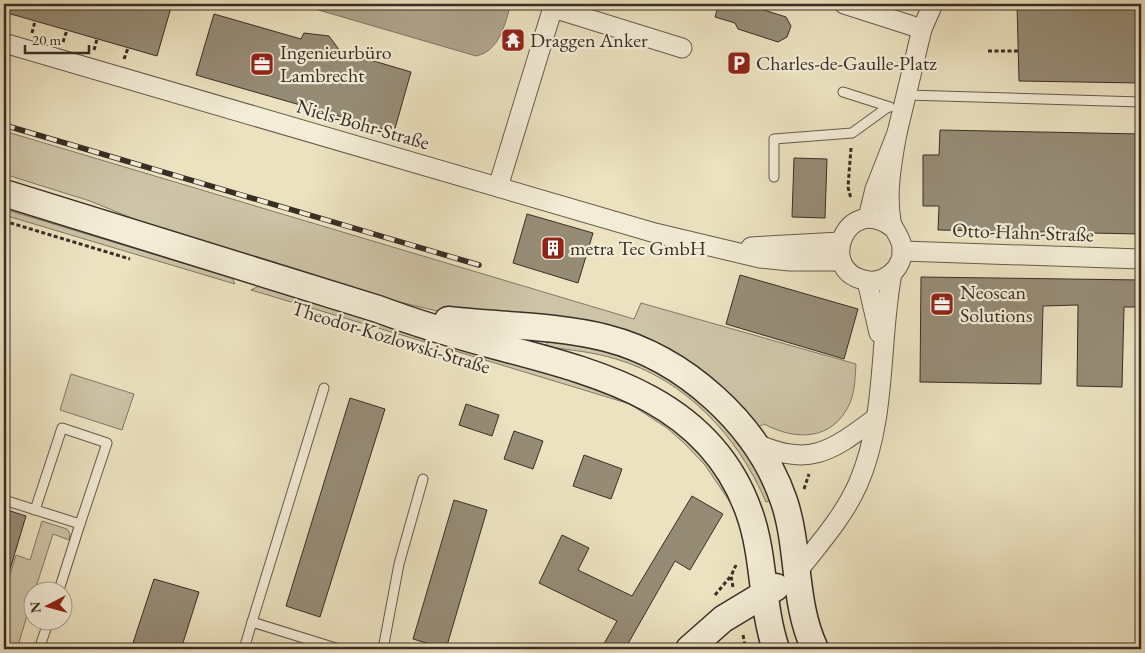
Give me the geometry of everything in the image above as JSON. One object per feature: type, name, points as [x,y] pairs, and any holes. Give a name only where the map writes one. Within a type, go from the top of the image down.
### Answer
[{"type":"main road","name":"Theodor-Kozlowski-Straße","points":[[4,193],[378,309],[429,328],[604,377],[635,390],[671,411],[710,445],[741,494],[754,532],[764,595],[776,649]]},
{"type":"main road","name":"Theodor-Kozlowski-Straße","points":[[378,309],[458,321],[564,330],[623,343],[662,361],[694,382],[724,408],[753,442],[773,476],[784,501],[808,632],[815,649]]},
{"type":"main road","points":[[689,649],[722,619],[764,595],[797,572]]},
{"type":"street","points":[[844,4],[922,29]]},
{"type":"street","points":[[892,227],[890,190],[899,104],[922,29],[933,4]]},
{"type":"street","points":[[498,186],[553,6],[682,48]]},
{"type":"street","name":"Niels-Bohr-Straße","points":[[4,43],[655,233],[774,260],[841,261]]},
{"type":"street","points":[[861,212],[881,220],[892,227],[900,238],[902,250],[899,263],[892,273],[881,280],[867,281],[851,275],[841,261],[840,242],[875,188],[897,133]]},
{"type":"street","name":"Niels-Bohr-Straße","points":[[709,246],[789,246],[840,242]]},
{"type":"street","name":"Otto-Hahn-Straße","points":[[902,250],[1141,259]]},
{"type":"street","points":[[797,572],[830,529],[858,486],[870,452],[876,418],[886,303],[892,273]]},
{"type":"street","points":[[867,281],[883,345]]},
{"type":"street","points":[[753,442],[782,453],[810,455],[845,441],[876,418]]},
{"type":"lane","points":[[844,92],[899,104],[1141,102]]},
{"type":"lane","points":[[774,177],[774,138],[852,133],[899,104]]},
{"type":"lane","points":[[244,649],[324,388]]},
{"type":"lane","points":[[35,510],[62,428],[107,443],[62,580]]},
{"type":"lane","points":[[383,649],[399,564],[423,479]]},
{"type":"lane","points":[[4,500],[80,524]]},
{"type":"lane","points":[[252,622],[338,649]]},
{"type":"lane","points":[[40,649],[46,630]]},
{"type":"path","points":[[33,31],[36,21]]},
{"type":"path","points":[[64,40],[66,30]]},
{"type":"path","points":[[94,48],[97,39]]},
{"type":"path","points":[[125,57],[128,48]]},
{"type":"path","points":[[988,51],[1018,51]]},
{"type":"path","points":[[852,133],[848,187],[861,212]]},
{"type":"path","points":[[4,221],[137,261]]},
{"type":"path","points":[[800,494],[805,488],[809,471]]},
{"type":"path","points":[[724,647],[744,644],[751,649]]},
{"type":"shaded area","points":[[298,4],[511,4],[504,27],[496,42],[484,53],[476,56]]},
{"type":"shaded area","points":[[4,131],[634,319],[641,303],[856,364],[852,398],[843,416],[824,431],[801,435],[776,430],[764,424],[757,428],[703,375],[379,297],[161,230],[90,201],[4,174]]},
{"type":"shaded area","points":[[4,209],[232,278],[235,284],[4,215]]},
{"type":"shaded area","points":[[259,286],[422,335],[425,342],[251,290]]},
{"type":"shaded area","points":[[548,341],[573,344],[620,356],[662,376],[682,389],[701,404],[739,442],[752,461],[772,500],[766,502],[741,455],[725,433],[687,396],[641,368],[599,355],[548,347],[546,345]]},
{"type":"shaded area","points":[[458,346],[596,388],[637,403],[689,440],[716,472],[730,502],[705,465],[684,443],[667,428],[630,404],[452,350]]},
{"type":"shaded area","points":[[71,374],[134,394],[122,430],[60,410]]},
{"type":"shaded area","points":[[42,521],[67,529],[70,534],[69,540],[53,534],[38,580],[22,580],[23,630],[17,649],[4,649],[4,594],[16,555],[30,560]]},
{"type":"building","points":[[4,4],[172,4],[157,56],[4,12]]},
{"type":"building","points":[[719,4],[740,7],[745,4],[786,17],[791,26],[787,37],[778,42],[738,29],[735,23],[715,17]]},
{"type":"building","points":[[1017,4],[1141,4],[1141,83],[1019,81]]},
{"type":"building","points":[[214,14],[301,39],[304,33],[329,36],[340,51],[411,72],[394,132],[196,75]]},
{"type":"building","points":[[940,130],[1141,134],[1141,234],[938,230],[939,206],[923,206],[923,155],[939,155]]},
{"type":"building","points":[[794,158],[827,159],[825,218],[792,217]]},
{"type":"building","name":"metra Tec GmbH","points":[[527,214],[593,233],[578,283],[513,263]]},
{"type":"building","points":[[740,275],[858,309],[844,359],[726,324]]},
{"type":"building","points":[[921,277],[1141,280],[1141,307],[1124,307],[1122,387],[1077,386],[1078,305],[1043,306],[1041,384],[920,382]]},
{"type":"building","points":[[350,398],[385,409],[320,617],[286,606]]},
{"type":"building","points":[[466,404],[499,415],[492,436],[459,425]]},
{"type":"building","points":[[514,431],[543,441],[533,469],[504,459]]},
{"type":"building","points":[[584,455],[622,469],[611,499],[573,486]]},
{"type":"building","points":[[692,496],[723,514],[690,570],[675,561],[625,649],[601,649],[617,621],[539,583],[562,535],[589,548],[578,570],[632,596]]},
{"type":"building","points":[[454,500],[487,510],[446,649],[413,639]]},
{"type":"building","points":[[4,509],[26,516],[8,576],[4,575]]},
{"type":"building","points":[[154,579],[199,592],[181,649],[131,649]]},
{"type":"railway","points":[[4,125],[479,265]]},
{"type":"place","name":"Draggen Anker","points":[[513,40]]},
{"type":"place","name":"Charles-de-Gaulle-Platz","points":[[739,63]]},
{"type":"place","name":"Ingenieurbüro Lambrecht","points":[[262,64]]},
{"type":"place","name":"metra Tec GmbH","points":[[553,248]]},
{"type":"place","name":"Neoscan Solutions","points":[[942,304]]}]
